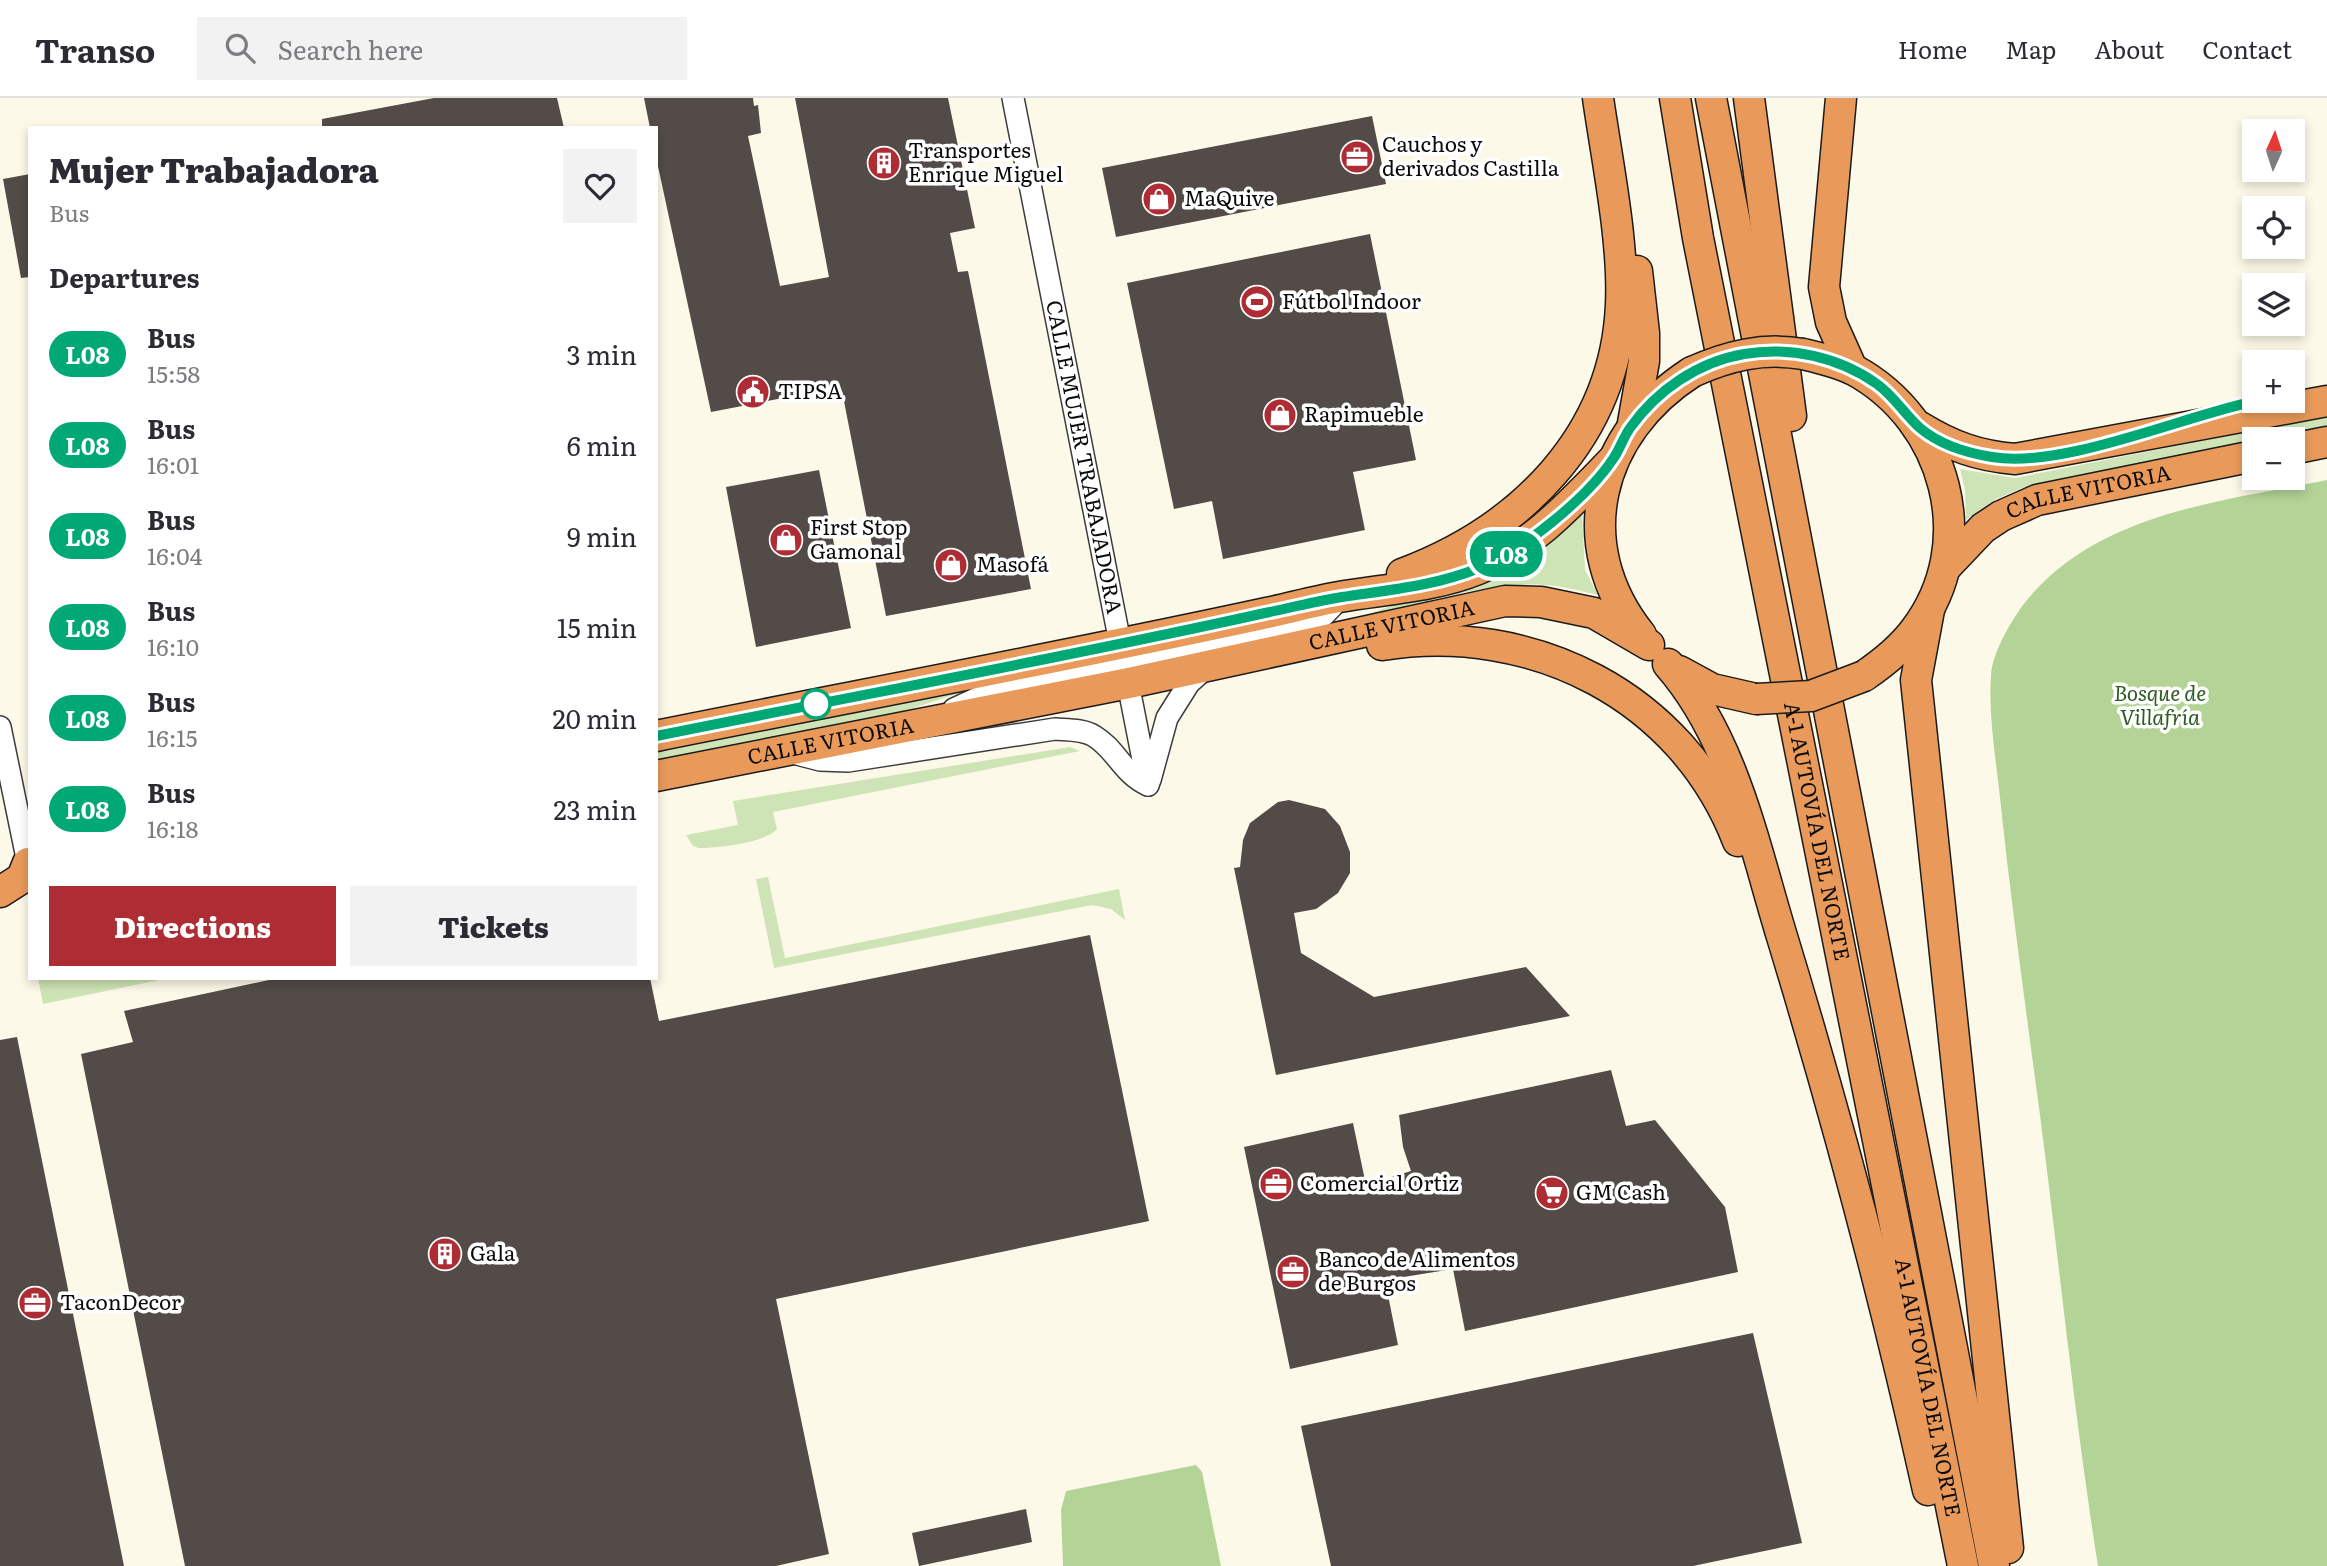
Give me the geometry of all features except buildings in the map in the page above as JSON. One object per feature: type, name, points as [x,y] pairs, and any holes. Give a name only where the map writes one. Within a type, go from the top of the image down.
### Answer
[{"type":"highway","points":[[1600,98],[1624,189],[1644,333],[1644,361],[1633,423]]},
{"type":"highway","points":[[1341,597],[1455,552],[1488,533],[1527,503],[1555,474],[1595,409],[1617,346],[1622,304],[1600,98]]},
{"type":"highway","name":"A-1 AUTOVÍA DEL NORTE","points":[[1675,98],[1698,238],[1963,1566]]},
{"type":"highway","name":"A-1 AUTOVÍA DEL NORTE","points":[[1711,98],[1994,1566]]},
{"type":"highway","points":[[1749,98],[1789,397],[1812,615]]},
{"type":"highway","points":[[1841,98],[1824,287],[1831,322],[1852,369]]},
{"type":"highway","points":[[1945,1566],[1830,1096],[1721,747],[1694,693],[1623,613],[1610,584],[1601,550],[1603,493],[1613,460],[1633,423],[1660,394],[1692,372],[1743,354],[1770,351],[1803,354],[1852,369],[1879,385],[1905,409],[1919,427],[1937,460],[1949,502],[1950,533],[1945,568],[1928,610],[1916,680],[2010,1566]]},
{"type":"highway","name":"CALLE VITORIA","points":[[1919,427],[1952,447],[1994,458],[2015,459],[2327,401]]},
{"type":"highway","points":[[2305,446],[2327,442]]},
{"type":"highway","name":"CALLE VITORIA","points":[[1945,568],[1983,528],[2001,516],[2037,500],[2242,458]]},
{"type":"highway","name":"CALLE VITORIA","points":[[658,736],[1122,644],[1341,597],[1395,591],[1478,569],[1547,526],[1613,460]]},
{"type":"highway","name":"CALLE VITORIA","points":[[658,776],[930,724],[1506,601],[1541,602],[1594,613],[1712,689],[1756,699],[1811,696],[1864,676],[1905,643],[1928,610]]},
{"type":"highway","points":[[1214,664],[1265,668],[1405,641],[1492,643],[1557,660],[1631,702],[1668,732],[1700,771],[1735,833],[1800,1001],[1830,1096]]},
{"type":"highway","points":[[0,892],[22,878],[22,865]]},
{"type":"highway","points":[[0,908],[28,901]]},
{"type":"street","name":"CALLE MUJER TRABAJADORA","points":[[1013,98],[1148,785]]},
{"type":"street","name":"CALLE VITORIA","points":[[1129,683],[1136,667],[1144,659],[1324,615],[1341,597]]},
{"type":"street","points":[[930,724],[963,703],[982,696],[1099,671],[1109,664],[1122,644]]},
{"type":"street","points":[[788,751],[820,760],[848,761],[1055,729],[1079,731],[1094,736],[1133,779],[1148,785],[1167,718],[1189,683],[1214,664]]},
{"type":"street","points":[[0,727],[22,865]]},
{"type":"green space","points":[[2327,416],[2327,428],[2305,431],[2305,427],[2272,427]]},
{"type":"green space","points":[[2242,433],[2242,444],[2022,488],[1996,499],[1966,520],[1965,490],[1960,469],[2015,478]]},
{"type":"green space","name":"Bosque de Villafría","points":[[2327,480],[2327,1566],[2098,1566],[2008,870],[1992,725],[1992,667],[2002,639],[2023,605],[2052,574],[2086,550],[2123,531],[2162,516],[2272,490],[2305,490],[2305,484]]},
{"type":"green space","points":[[1582,513],[1585,570],[1598,595],[1545,585],[1495,587],[1469,591],[1344,623],[1426,593]]},
{"type":"green space","points":[[978,687],[883,718],[658,763],[658,751]]},
{"type":"green space","points":[[1070,747],[1080,751],[773,812],[777,829],[752,841],[699,848],[693,846],[686,835],[738,825],[733,801]]},
{"type":"green space","points":[[768,877],[785,958],[1119,889],[1125,920],[1111,909],[1092,905],[774,968],[756,879]]},
{"type":"green space","points":[[38,980],[159,980],[43,1004]]},
{"type":"green space","points":[[1196,1465],[1202,1472],[1221,1566],[1063,1566],[1061,1510],[1066,1491]]},
{"type":"bus line","name":"L08","points":[[658,736],[1122,644],[1341,597],[1395,591],[1478,569],[1532,538],[1554,520],[1613,460],[1633,423],[1668,387],[1718,360],[1743,354],[1793,352],[1852,369],[1879,385],[1905,409],[1919,427],[1952,447],[1994,458],[2015,459],[2071,451],[2242,404]]},
{"type":"place","name":"Cauchos y derivados Castilla","points":[[1357,157]]},
{"type":"place","name":"Transportes Enrique Miguel","points":[[884,163]]},
{"type":"place","name":"MaQuive","points":[[1159,199]]},
{"type":"place","name":"Fútbol Indoor","points":[[1257,302]]},
{"type":"place","name":"TIPSA","points":[[753,392]]},
{"type":"place","name":"Rapimueble","points":[[1280,415]]},
{"type":"place","name":"First Stop Gamonal","points":[[786,540]]},
{"type":"place","name":"Masofá","points":[[951,565]]},
{"type":"place","name":"Comercial Ortiz","points":[[1276,1184]]},
{"type":"place","name":"GM Cash","points":[[1552,1193]]},
{"type":"place","name":"Gala","points":[[445,1254]]},
{"type":"place","name":"Banco de Alimentos de Burgos","points":[[1293,1272]]},
{"type":"place","name":"TaconDecor","points":[[35,1303]]}]
